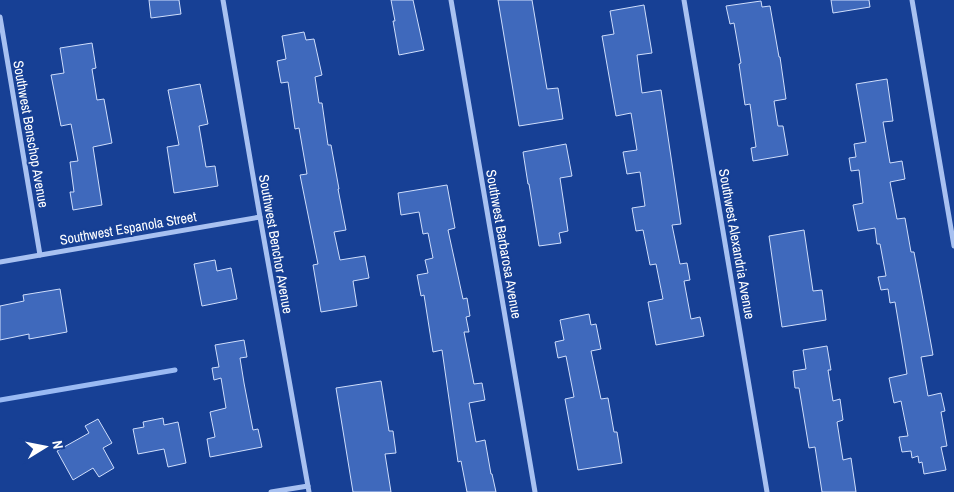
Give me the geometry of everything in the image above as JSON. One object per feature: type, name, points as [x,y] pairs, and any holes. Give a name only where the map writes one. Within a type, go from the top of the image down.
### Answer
[{"type":"street","name":"Southwest Benchor Avenue","points":[[224,0],[308,489]]},
{"type":"street","name":"Southwest Barbarosa Avenue","points":[[452,0],[535,492]]},
{"type":"street","name":"Southwest Alexandria Avenue","points":[[684,0],[767,492]]},
{"type":"street","points":[[912,0],[954,246]]},
{"type":"street","name":"Southwest Benschop Avenue","points":[[0,17],[40,255]]},
{"type":"street","name":"Southwest Espanola Street","points":[[0,262],[260,217]]},
{"type":"street","points":[[271,492],[308,489]]},
{"type":"building","points":[[149,0],[179,0],[181,14],[151,18]]},
{"type":"building","points":[[391,0],[413,0],[424,50],[399,55]]},
{"type":"building","points":[[498,0],[532,0],[547,89],[558,88],[563,119],[519,126]]},
{"type":"building","points":[[831,0],[869,0],[870,7],[833,13]]},
{"type":"building","points":[[761,1],[762,7],[770,6],[780,57],[786,99],[774,101],[778,126],[783,126],[788,155],[753,161],[751,148],[756,147],[750,104],[745,105],[739,64],[741,63],[734,23],[730,24],[726,6]]},
{"type":"building","points":[[644,5],[652,53],[637,55],[642,93],[661,90],[681,224],[672,225],[680,264],[687,263],[690,280],[684,281],[691,319],[700,317],[704,336],[656,345],[648,302],[663,299],[656,264],[650,265],[643,230],[636,231],[632,208],[645,206],[640,172],[627,174],[623,152],[637,150],[631,113],[616,116],[602,36],[614,34],[610,11]]},
{"type":"building","points":[[304,32],[306,40],[314,39],[322,75],[315,77],[319,103],[322,103],[328,145],[331,145],[346,230],[334,232],[340,260],[365,256],[369,278],[353,281],[357,306],[321,312],[313,265],[318,264],[300,175],[307,174],[299,128],[295,129],[288,82],[281,83],[277,61],[286,59],[282,36]]},
{"type":"building","points":[[92,43],[96,68],[92,69],[97,100],[104,99],[112,143],[93,147],[102,205],[73,210],[70,192],[74,192],[70,162],[78,161],[71,124],[61,126],[51,75],[64,73],[60,48]]},
{"type":"building","points":[[887,79],[893,121],[883,122],[890,163],[902,161],[905,179],[890,182],[897,219],[905,218],[911,252],[914,252],[933,355],[921,357],[928,396],[941,393],[945,411],[941,412],[947,446],[941,447],[946,470],[924,474],[922,462],[919,463],[918,456],[912,458],[911,451],[902,452],[899,437],[908,436],[901,401],[894,403],[889,378],[907,374],[895,302],[890,303],[888,289],[881,290],[878,277],[886,276],[880,244],[877,244],[875,228],[858,231],[853,205],[863,203],[859,170],[851,171],[849,158],[856,157],[854,144],[866,142],[856,84]]},
{"type":"building","points":[[200,84],[208,124],[199,126],[206,167],[215,166],[218,186],[174,193],[167,147],[179,145],[168,90]]},
{"type":"building","points":[[566,144],[572,176],[560,178],[568,231],[559,233],[561,243],[539,246],[523,152]]},
{"type":"building","points":[[447,185],[455,228],[448,230],[463,299],[467,298],[470,316],[466,317],[469,332],[464,332],[474,384],[482,383],[485,400],[469,403],[476,442],[485,440],[496,492],[467,492],[461,461],[458,462],[442,350],[433,352],[424,295],[421,296],[417,275],[428,273],[425,260],[433,258],[428,233],[423,234],[419,212],[401,215],[398,193]]},
{"type":"building","points":[[804,230],[813,291],[822,290],[826,320],[782,327],[769,236]]},
{"type":"building","points":[[215,260],[217,271],[231,268],[237,299],[202,306],[194,264]]},
{"type":"building","points":[[60,289],[67,332],[29,339],[29,334],[0,340],[0,306],[24,301],[23,295]]},
{"type":"building","points":[[589,314],[591,325],[596,324],[601,349],[591,351],[601,399],[608,398],[614,432],[617,432],[622,463],[578,470],[565,399],[574,397],[566,356],[558,358],[555,342],[564,340],[560,320]]},
{"type":"building","points":[[244,340],[247,357],[240,358],[244,383],[253,430],[258,429],[262,447],[210,457],[207,439],[215,437],[210,412],[226,408],[221,378],[214,380],[212,368],[219,367],[215,345]]},
{"type":"building","points":[[827,346],[831,370],[828,370],[833,401],[840,399],[843,420],[837,422],[843,460],[851,458],[856,492],[822,492],[815,447],[809,448],[799,388],[795,388],[793,371],[806,369],[803,350]]},
{"type":"building","points":[[381,381],[389,431],[393,431],[396,453],[385,454],[391,492],[353,492],[336,388]]},
{"type":"building","points":[[163,418],[164,425],[178,422],[186,463],[168,467],[164,449],[138,454],[133,429],[144,427],[143,422]]},
{"type":"building","points":[[98,419],[112,443],[103,448],[114,468],[99,477],[93,468],[73,480],[57,451],[89,433],[85,426]]},
{"type":"waterway","points":[[0,400],[175,370]]}]
